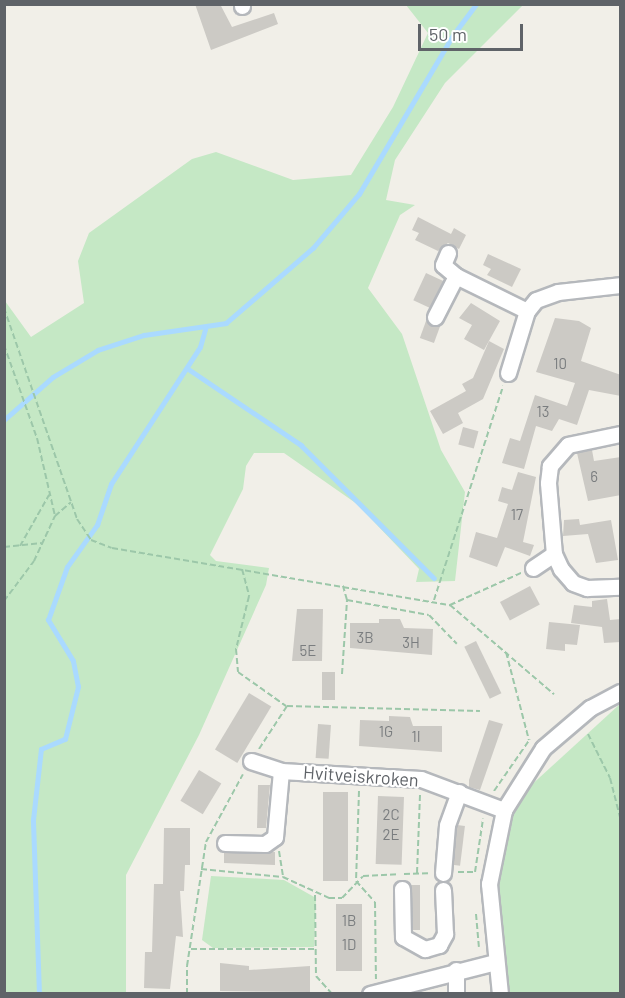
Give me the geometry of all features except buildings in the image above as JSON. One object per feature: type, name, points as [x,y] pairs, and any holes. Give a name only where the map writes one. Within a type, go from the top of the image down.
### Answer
[{"type":"street","points":[[448,253],[443,265],[456,276],[527,311]]},
{"type":"street","points":[[435,317],[456,276]]},
{"type":"street","points":[[508,373],[527,311],[545,294],[621,285]]},
{"type":"street","points":[[621,434],[568,445],[550,466],[554,554],[573,583],[587,588],[621,587]]},
{"type":"street","points":[[533,568],[554,554]]},
{"type":"street","points":[[500,993],[489,884],[491,857],[504,810],[543,748],[590,708],[621,692]]},
{"type":"street","name":"Hvitveiskroken","points":[[252,761],[281,771],[421,779],[504,810]]},
{"type":"street","points":[[225,843],[271,842],[278,828],[281,771]]},
{"type":"street","points":[[443,873],[447,825],[459,792]]},
{"type":"street","points":[[402,889],[403,937],[425,949],[439,945],[445,934],[443,890]]},
{"type":"street","points":[[425,949],[428,977]]},
{"type":"street","points":[[374,992],[410,988],[428,977],[496,963]]},
{"type":"street","points":[[456,970],[456,993]]},
{"type":"path","points":[[4,308],[82,531],[100,545],[434,600],[450,605],[554,694]]},
{"type":"path","points":[[4,345],[37,438],[55,516]]},
{"type":"path","points":[[434,600],[508,373]]},
{"type":"path","points":[[20,546],[50,494]]},
{"type":"path","points":[[4,601],[42,543],[55,516],[71,502]]},
{"type":"path","points":[[4,547],[42,543]]},
{"type":"path","points":[[450,605],[533,568]]},
{"type":"path","points":[[242,569],[249,596],[236,649],[238,672],[287,706]]},
{"type":"path","points":[[342,674],[347,600],[344,586]]},
{"type":"path","points":[[347,600],[429,615],[457,644]]},
{"type":"path","points":[[506,652],[529,740]]},
{"type":"path","points":[[588,734],[610,778],[621,817]]},
{"type":"path","points":[[417,873],[421,779]]},
{"type":"path","points":[[359,796],[356,880],[375,902],[374,992]]},
{"type":"path","points":[[271,842],[279,850],[283,878]]},
{"type":"path","points":[[201,869],[283,878],[315,895],[342,898],[356,880],[363,876],[475,872]]},
{"type":"path","points":[[315,895],[316,976],[332,993]]},
{"type":"path","points":[[191,949],[315,949]]},
{"type":"green space","points":[[406,5],[523,5],[445,83],[395,160],[386,200],[415,205],[400,215],[368,288],[402,334],[441,450],[465,492],[455,581],[416,582],[419,569],[357,504],[284,453],[254,453],[246,466],[243,489],[210,555],[216,561],[269,568],[266,585],[199,735],[126,875],[126,993],[5,993],[5,301],[31,337],[84,303],[78,261],[89,233],[192,159],[216,152],[293,180],[351,175],[393,107],[428,33]]},
{"type":"green space","points":[[620,704],[620,993],[497,993],[489,906],[516,799]]},
{"type":"green space","points":[[211,876],[284,880],[316,898],[314,947],[213,948],[202,940]]},
{"type":"waterway","points":[[4,420],[53,377],[98,350],[144,335],[226,323],[313,248],[359,194],[453,35],[476,4]]},
{"type":"waterway","points":[[39,994],[33,820],[41,749],[65,739],[78,687],[73,661],[48,620],[67,567],[97,525],[111,484],[200,347],[205,329]]},
{"type":"waterway","points":[[187,368],[301,445],[434,578]]}]
